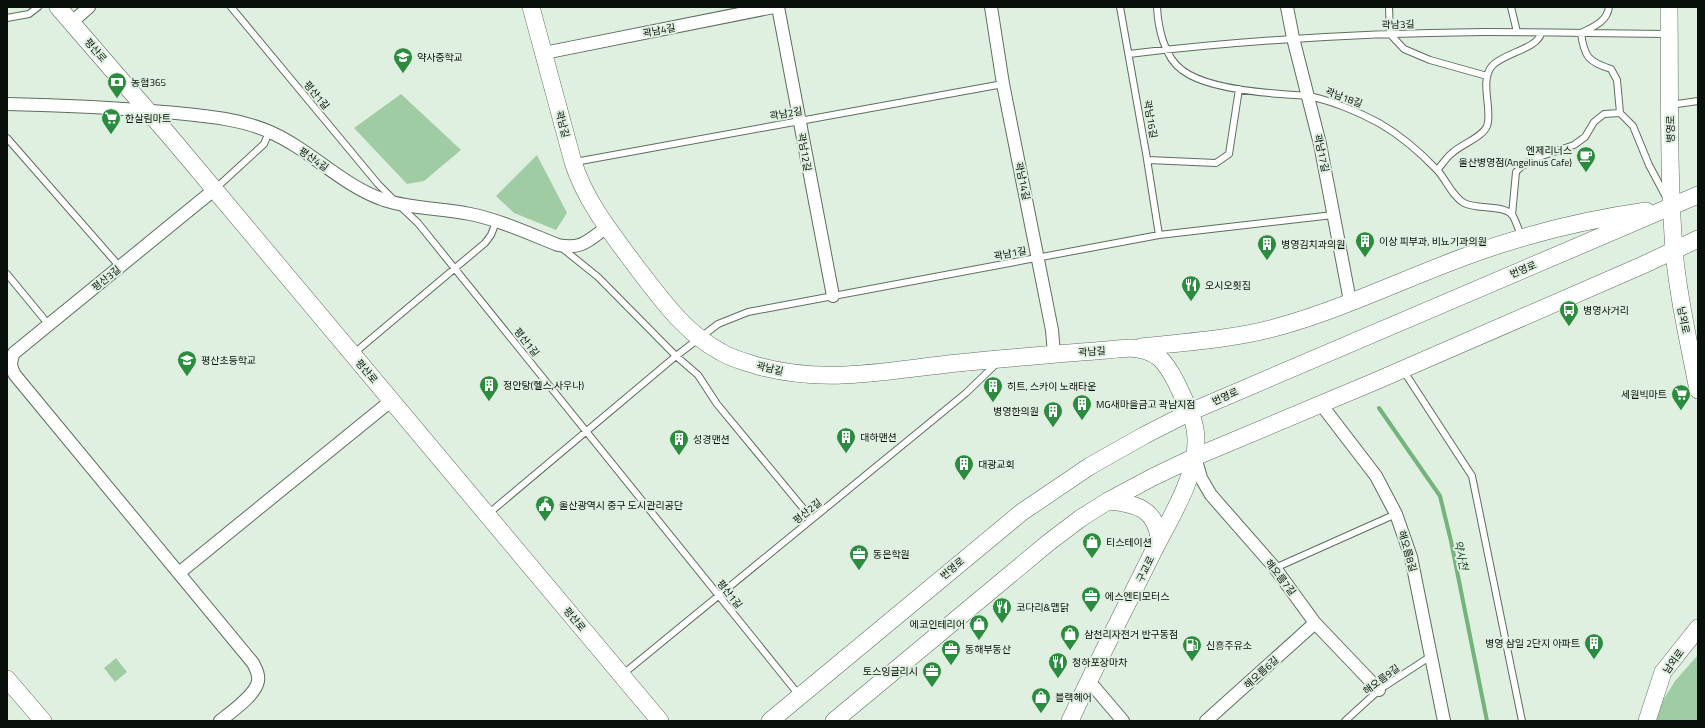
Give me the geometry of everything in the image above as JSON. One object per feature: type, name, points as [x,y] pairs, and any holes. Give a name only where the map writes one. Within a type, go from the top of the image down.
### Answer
[{"type":"main road","name":"평산로","points":[[58,7],[215,189],[660,721]]},
{"type":"main road","name":"곽남길","points":[[531,7],[573,162],[586,195],[607,227],[674,314],[700,339],[722,353],[775,370],[812,376],[856,375],[1054,354],[1130,348],[1143,349],[1154,353],[1163,361],[1171,373],[1190,412]]},
{"type":"main road","name":"병영로","points":[[1669,7],[1674,250]]},
{"type":"main road","name":"번영로","points":[[770,721],[1022,512],[1090,466],[1190,412],[1698,195]]},
{"type":"main road","points":[[1130,348],[1247,334],[1281,326],[1465,256],[1522,237],[1578,222],[1672,207]]},
{"type":"main road","points":[[834,721],[1048,544],[1081,518],[1108,501],[1195,457],[1643,265],[1698,239]]},
{"type":"main road","name":"남외로","points":[[1674,250],[1679,295],[1698,390]]},
{"type":"main road","name":"구교로","points":[[1070,721],[1179,501],[1195,457],[1195,426],[1190,412]]},
{"type":"main road","points":[[1108,501],[1130,504],[1147,512],[1157,525],[1159,540]]},
{"type":"main road","name":"남외로","points":[[1647,721],[1663,672],[1698,628]]},
{"type":"main road","points":[[7,679],[43,721]]},
{"type":"street","points":[[72,22],[89,7]]},
{"type":"street","name":"곽남4길","points":[[544,53],[774,7]]},
{"type":"street","name":"곽남12길","points":[[778,7],[833,296]]},
{"type":"street","name":"곽남14길","points":[[991,7],[1003,84],[1052,330],[1054,354]]},
{"type":"street","name":"곽남17길","points":[[1287,7],[1293,38],[1320,144],[1350,301]]},
{"type":"street","name":"평산4길","points":[[7,104],[110,107],[148,110],[225,120],[252,126],[269,132],[293,144],[359,190],[398,204],[472,214],[569,248],[578,247],[607,227]]},
{"type":"street","name":"평산3길","points":[[179,573],[15,375],[11,368],[11,362],[14,353],[215,189]]},
{"type":"street","points":[[220,721],[252,693],[258,680],[258,673],[253,663],[179,573],[392,400]]},
{"type":"street","name":"해오름8길","points":[[1320,403],[1376,476],[1396,514],[1411,557],[1444,721]]},
{"type":"street","name":"해오름7길","points":[[1195,457],[1201,478],[1211,495],[1275,568],[1315,623],[1379,690]]},
{"type":"street","name":"해오름6길","points":[[1206,721],[1315,623]]},
{"type":"street","points":[[1089,681],[1123,721]]},
{"type":"lane","points":[[7,18],[29,14],[38,7]]},
{"type":"lane","name":"평산1길","points":[[231,7],[378,184],[418,223],[800,696]]},
{"type":"lane","name":"곽남16길","points":[[1120,7],[1160,235]]},
{"type":"lane","name":"곽남18길","points":[[1158,7],[1158,22],[1161,37],[1174,63],[1181,70],[1194,77],[1239,89],[1308,96],[1358,113],[1379,123],[1403,140],[1437,170],[1453,192],[1464,203],[1505,210],[1512,215]]},
{"type":"lane","points":[[1389,7],[1390,34],[1404,49],[1430,60],[1487,76]]},
{"type":"lane","points":[[1511,7],[1517,32]]},
{"type":"lane","points":[[1609,7],[1600,24],[1581,33],[1583,50],[1590,60],[1611,69],[1617,80],[1620,113],[1633,126],[1649,165],[1672,207]]},
{"type":"lane","name":"곽남3길","points":[[1128,54],[1167,49],[1293,38],[1390,34],[1517,32],[1670,34]]},
{"type":"lane","points":[[1437,170],[1451,154],[1483,133],[1488,124],[1487,76],[1492,66],[1510,53],[1534,43],[1540,37],[1541,33]]},
{"type":"lane","name":"곽남2길","points":[[573,162],[1003,84]]},
{"type":"lane","points":[[1148,160],[1216,163],[1229,154],[1239,89]]},
{"type":"lane","points":[[1670,105],[1698,101]]},
{"type":"lane","points":[[1522,237],[1512,215],[1516,172],[1522,166],[1536,158],[1574,145],[1585,137],[1594,122],[1604,114],[1620,113]]},
{"type":"lane","points":[[215,189],[264,144],[269,132]]},
{"type":"lane","points":[[7,138],[120,267]]},
{"type":"lane","name":"곽남1길","points":[[487,514],[676,356],[718,324],[748,312],[1160,235],[1333,215]]},
{"type":"lane","points":[[353,354],[486,243],[496,222]]},
{"type":"lane","points":[[558,245],[603,282],[676,356],[698,376],[717,404],[812,519]]},
{"type":"lane","points":[[7,274],[49,325]]},
{"type":"lane","name":"평산2길","points":[[622,675],[966,393],[1002,359]]},
{"type":"lane","points":[[1403,369],[1472,476],[1522,721]]},
{"type":"lane","points":[[1275,568],[1396,514]]},
{"type":"lane","name":"해오름9길","points":[[1345,721],[1379,690],[1431,656]]},
{"type":"green space","points":[[401,94],[461,150],[424,181],[407,184],[354,128]]},
{"type":"green space","points":[[537,155],[567,213],[556,230],[514,213],[496,196]]},
{"type":"green space","points":[[1698,655],[1698,721],[1650,721],[1675,681]]},
{"type":"green space","points":[[116,658],[127,672],[115,682],[104,668]]},
{"type":"waterway","name":"약사천","points":[[1379,408],[1440,496],[1451,541],[1487,721]]},
{"type":"place","name":"약사중학교","points":[[403,74]]},
{"type":"place","name":"농협365","points":[[117,99]]},
{"type":"place","name":"한살림마트","points":[[111,135]]},
{"type":"place","name":"엔제리너스 울산병영점(Angelinus Cafe)","points":[[1586,173]]},
{"type":"place","name":"이상 피부과, 비뇨기과의원","points":[[1365,258]]},
{"type":"place","name":"병영김치과의원","points":[[1267,261]]},
{"type":"place","name":"오시오횟집","points":[[1191,302]]},
{"type":"place","name":"병영사거리","points":[[1569,327]]},
{"type":"place","name":"평산초등학교","points":[[187,377]]},
{"type":"place","name":"정안탕(헬스,사우나)","points":[[489,402]]},
{"type":"place","name":"히트, 스카이 노래타운","points":[[993,403]]},
{"type":"place","name":"세원빅마트","points":[[1681,411]]},
{"type":"place","name":"MG새마을금고 곽남지점","points":[[1082,421]]},
{"type":"place","name":"병영한의원","points":[[1053,428]]},
{"type":"place","name":"대하맨션","points":[[846,454]]},
{"type":"place","name":"성경맨션","points":[[679,456]]},
{"type":"place","name":"대광교회","points":[[964,481]]},
{"type":"place","name":"울산광역시 중구 도시관리공단","points":[[545,522]]},
{"type":"place","name":"티스테이션","points":[[1092,559]]},
{"type":"place","name":"동은학원","points":[[859,571]]},
{"type":"place","name":"에스엔티모터스","points":[[1091,613]]},
{"type":"place","name":"코다리&맵닭","points":[[1002,624]]},
{"type":"place","name":"에코인테리어","points":[[979,641]]},
{"type":"place","name":"삼천리자전거 반구동점","points":[[1070,651]]},
{"type":"place","name":"병영 삼일 2단지 아파트","points":[[1594,660]]},
{"type":"place","name":"신흥주유소","points":[[1192,662]]},
{"type":"place","name":"동해부동산","points":[[951,666]]},
{"type":"place","name":"청하포장마차","points":[[1058,679]]},
{"type":"place","name":"토스잉글리시","points":[[932,688]]},
{"type":"place","name":"블랙헤어","points":[[1041,714]]}]
